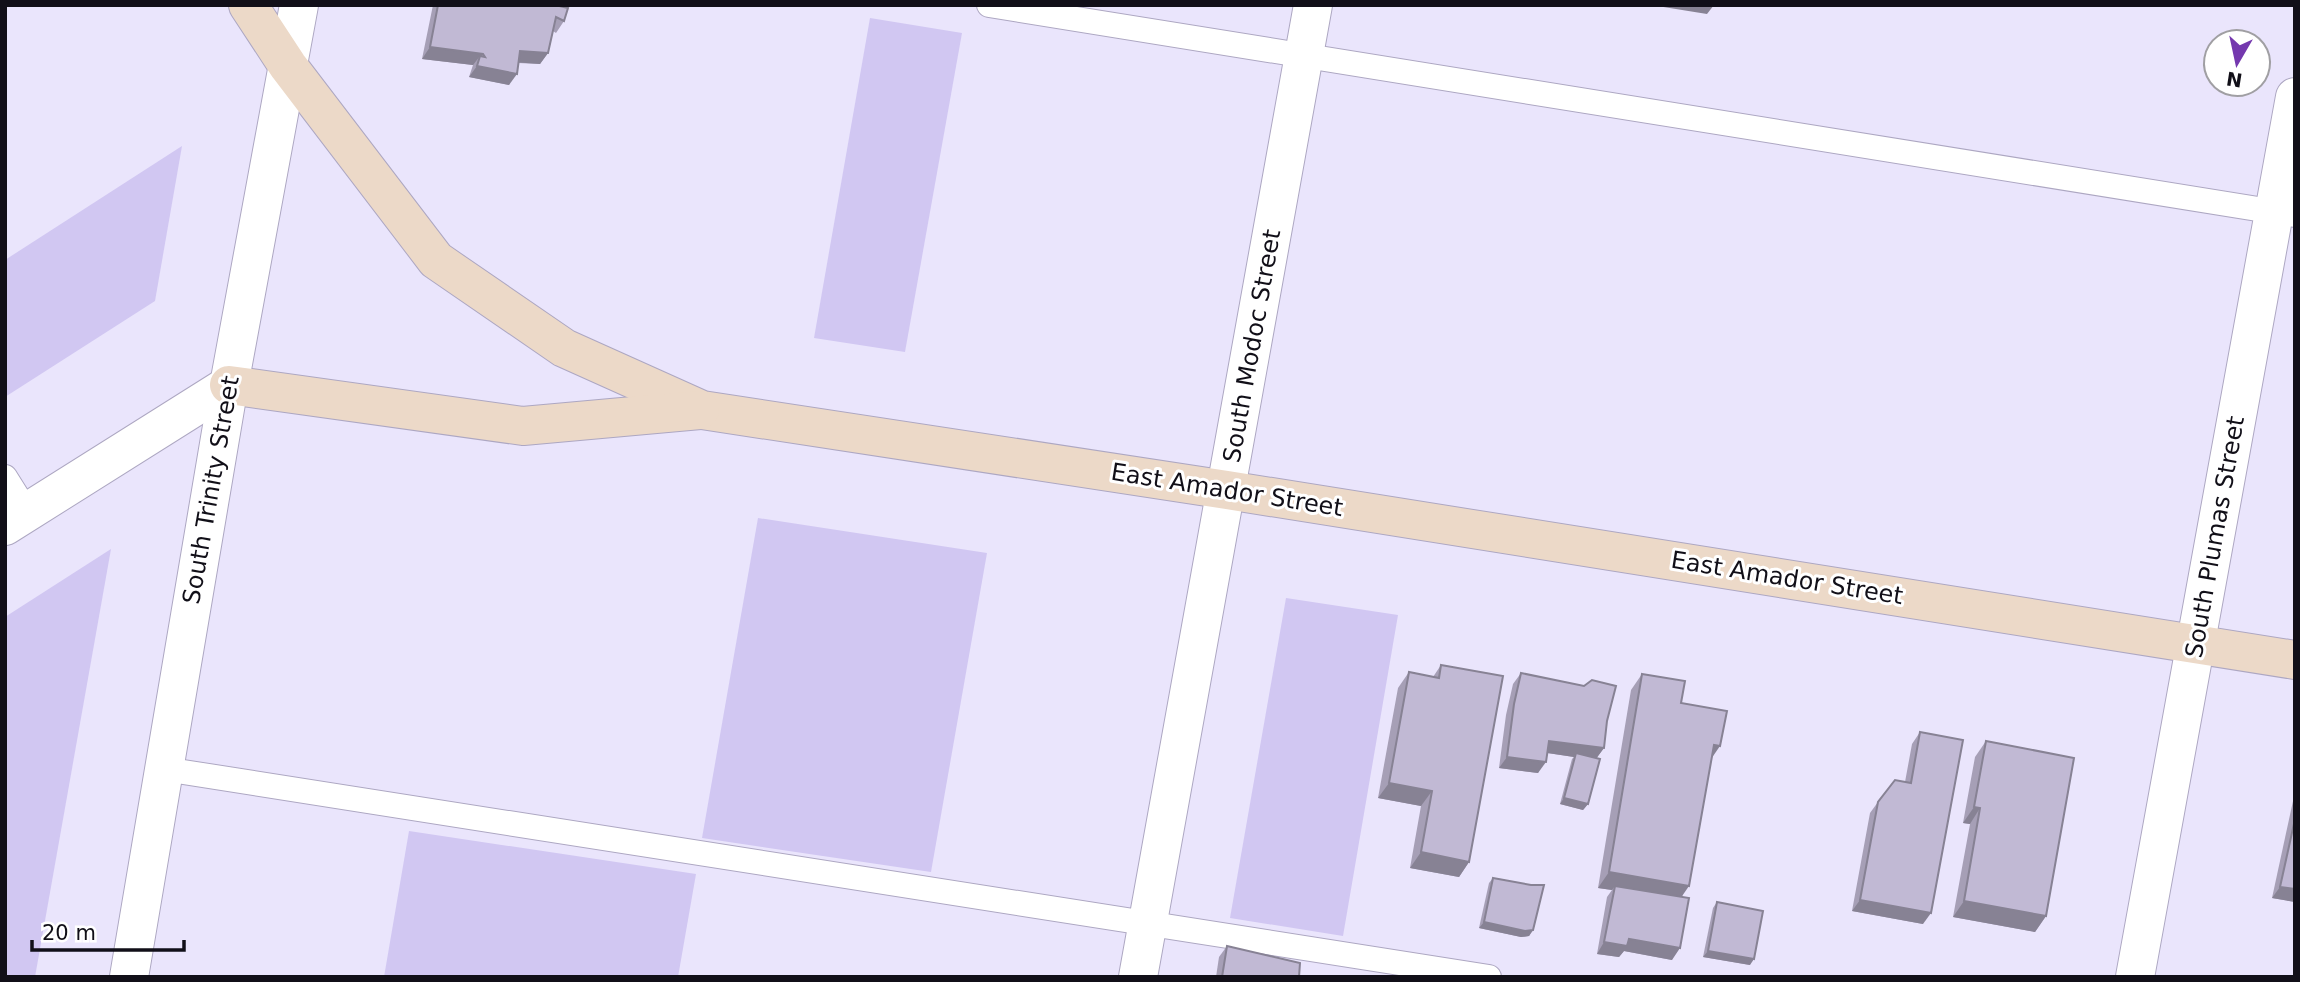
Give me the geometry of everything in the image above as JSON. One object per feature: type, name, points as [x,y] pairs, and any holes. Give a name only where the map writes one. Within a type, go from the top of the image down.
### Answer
[{"type":"main road","name":"East Amador Street","points":[[248,5],[288,66],[436,260],[564,348],[702,410],[2196,642],[2295,660]]},
{"type":"main road","points":[[229,385],[523,426],[702,410]]},
{"type":"street","name":"South Trinity Street","points":[[129,977],[229,385],[299,5]]},
{"type":"street","name":"South Modoc Street","points":[[1138,977],[1313,5]]},
{"type":"street","name":"South Plumas Street","points":[[2135,977],[2196,642],[2285,213],[2295,97]]},
{"type":"street","points":[[16,519],[229,385]]},
{"type":"lane","points":[[989,5],[2285,213]]},
{"type":"lane","points":[[5,477],[16,519]]},
{"type":"lane","points":[[164,769],[1489,977]]},
{"type":"shaded area","points":[[870,18],[962,33],[905,352],[814,338]]},
{"type":"shaded area","points":[[182,146],[155,301],[5,397],[5,260]]},
{"type":"shaded area","points":[[758,518],[987,553],[931,872],[702,838]]},
{"type":"shaded area","points":[[111,549],[35,977],[5,977],[5,617]]},
{"type":"shaded area","points":[[1286,598],[1398,615],[1343,936],[1230,918]]},
{"type":"shaded area","points":[[409,831],[696,874],[678,977],[384,977]]},
{"type":"building","points":[[438,5],[559,5],[568,8],[564,21],[556,17],[548,53],[520,51],[517,74],[477,66],[480,56],[485,57],[483,54],[430,47]]},
{"type":"building","points":[[1441,665],[1503,676],[1469,862],[1421,852],[1432,791],[1389,783],[1409,672],[1439,678]]},
{"type":"building","points":[[1521,673],[1584,686],[1592,680],[1616,686],[1607,721],[1604,748],[1549,741],[1546,762],[1507,757]]},
{"type":"building","points":[[1642,674],[1685,681],[1681,703],[1727,711],[1720,746],[1714,745],[1689,886],[1609,872]]},
{"type":"building","points":[[1920,732],[1963,740],[1931,913],[1860,900],[1878,802],[1895,780],[1911,783]]},
{"type":"building","points":[[1986,741],[2074,758],[2046,916],[1964,901],[1980,808],[1974,807]]},
{"type":"building","points":[[1576,753],[1600,759],[1588,804],[1564,798]]},
{"type":"building","points":[[2295,819],[2295,889],[2280,887]]},
{"type":"building","points":[[1493,878],[1544,885],[1533,930],[1525,931],[1484,922]]},
{"type":"building","points":[[1615,886],[1689,898],[1680,948],[1629,939],[1627,946],[1604,942]]},
{"type":"building","points":[[1717,902],[1763,911],[1754,959],[1708,951]]},
{"type":"building","points":[[1227,946],[1300,963],[1299,977],[1222,977]]}]
